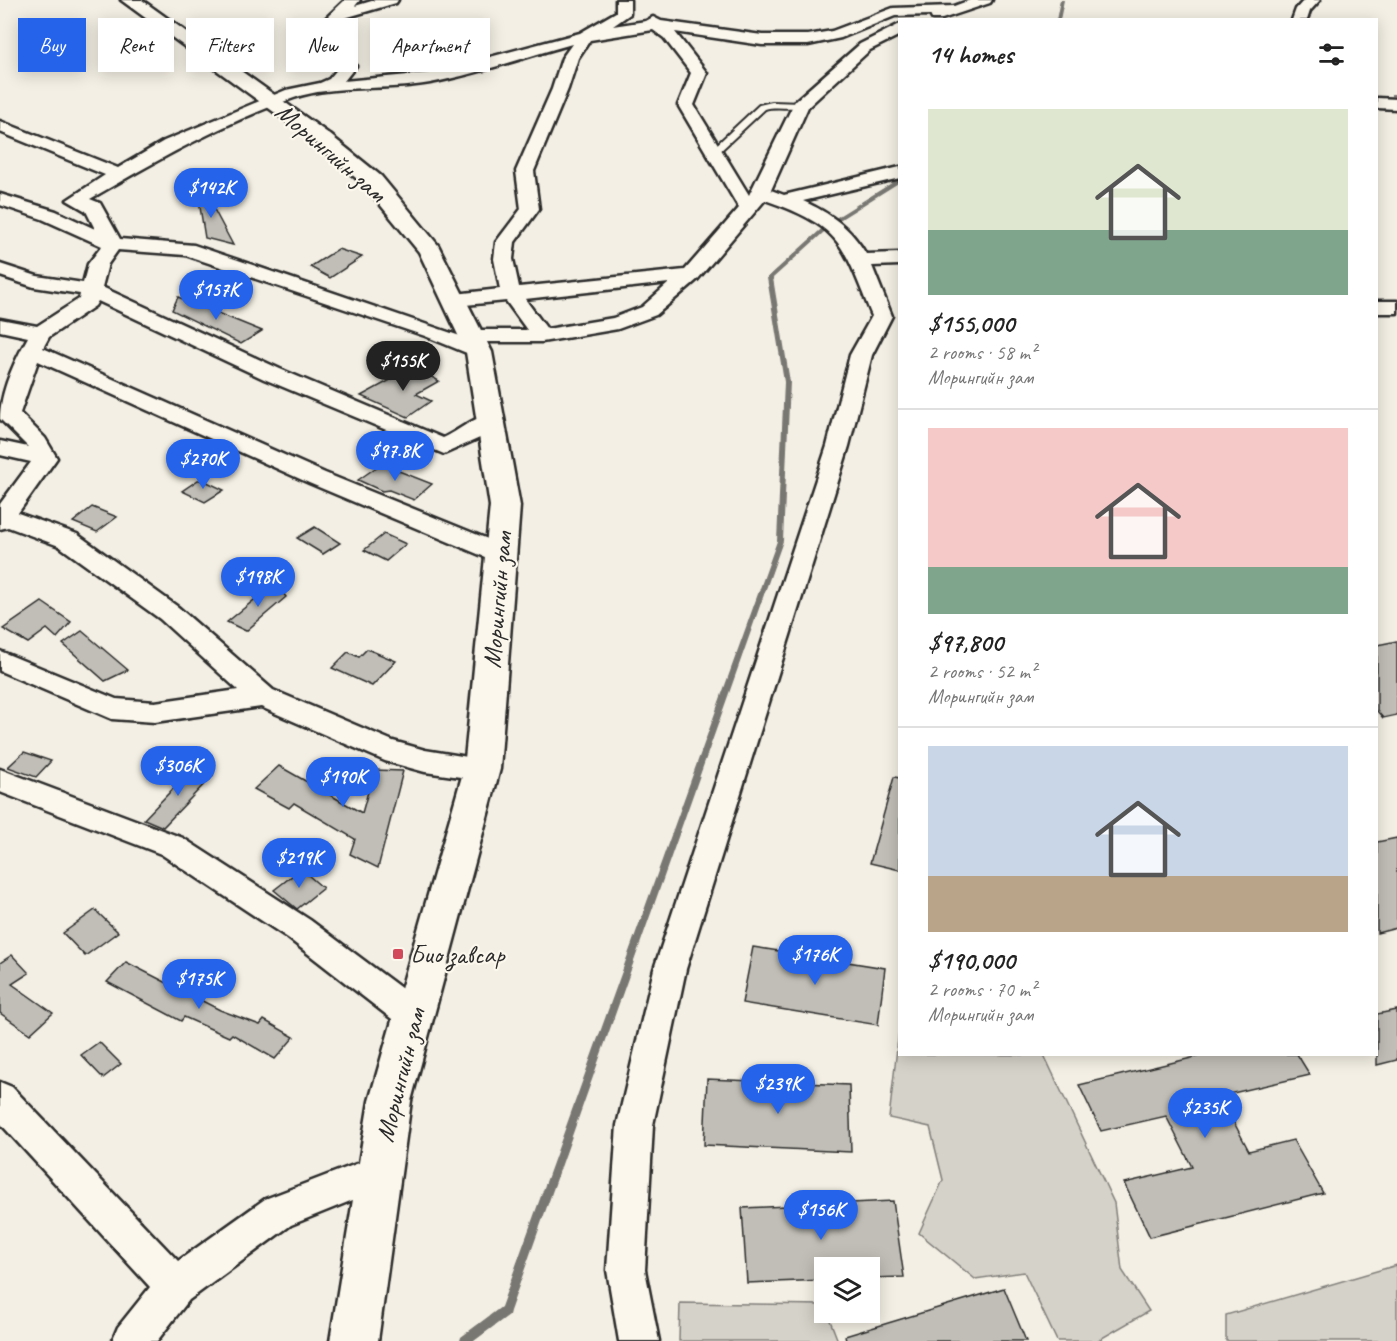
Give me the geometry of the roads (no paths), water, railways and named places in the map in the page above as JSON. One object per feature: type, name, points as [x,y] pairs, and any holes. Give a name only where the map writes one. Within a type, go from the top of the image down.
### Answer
[{"type":"main road","name":"Морингийн зам","points":[[130,0],[322,138],[373,182],[430,250],[475,344],[505,506],[482,769],[390,1101],[377,1173],[354,1341]]},
{"type":"street","points":[[326,87],[335,82],[348,66],[344,59],[323,45],[316,35],[353,0]]},
{"type":"street","points":[[336,16],[390,0]]},
{"type":"street","points":[[932,18],[985,0]]},
{"type":"street","points":[[1300,18],[1303,9],[1313,0]]},
{"type":"street","points":[[542,336],[511,294],[501,253],[507,236],[530,212],[531,203],[524,179],[525,171],[560,89],[570,58],[585,36],[623,14],[634,4],[669,35],[699,73],[686,105],[714,152],[755,200],[784,200],[846,188],[898,173]]},
{"type":"street","points":[[113,244],[93,207],[76,200],[170,145],[292,93],[326,87],[389,84],[431,78],[585,36],[632,27],[657,25],[762,40],[808,40],[836,35],[893,12],[954,10]]},
{"type":"street","points":[[0,199],[49,215],[113,244],[187,249],[432,332],[475,344],[542,336],[618,323],[648,310],[691,275],[755,200],[801,105],[865,47],[898,30]]},
{"type":"street","points":[[1378,103],[1397,104]]},
{"type":"street","points":[[0,126],[118,174]]},
{"type":"street","points":[[639,1341],[626,1270],[635,1125],[670,969],[838,446],[861,355],[882,316],[850,243],[831,223],[784,200]]},
{"type":"street","points":[[45,458],[37,443],[8,414],[36,341],[88,302],[98,264],[113,244]]},
{"type":"street","points":[[858,260],[898,259]]},
{"type":"street","points":[[0,270],[34,281],[91,290],[272,374],[444,447],[474,432],[489,420]]},
{"type":"street","points":[[455,300],[691,275]]},
{"type":"street","points":[[1378,307],[1397,308]]},
{"type":"street","points":[[0,325],[317,478],[501,554]]},
{"type":"street","points":[[0,448],[45,458]]},
{"type":"street","points":[[45,458],[2,518],[68,540],[169,613],[263,697],[385,750],[425,761],[482,769]]},
{"type":"street","points":[[0,660],[112,709],[155,712],[263,697]]},
{"type":"street","points":[[0,780],[172,846],[299,929],[414,1016]]},
{"type":"street","points":[[0,1098],[175,1286]]},
{"type":"street","points":[[132,1341],[175,1286],[278,1212],[377,1173]]},
{"type":"lane","points":[[714,152],[762,107],[772,104],[801,105]]},
{"type":"waterway","points":[[1058,18],[1062,0]]},
{"type":"waterway","points":[[465,1341],[505,1311],[780,541],[787,382],[770,278],[831,223],[898,181]]},
{"type":"place","name":"Био завсар","points":[[398,954]]}]
